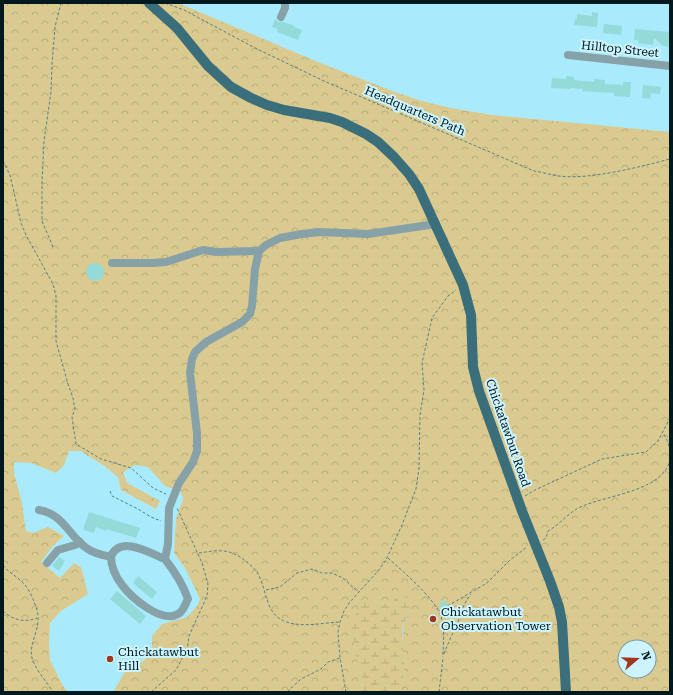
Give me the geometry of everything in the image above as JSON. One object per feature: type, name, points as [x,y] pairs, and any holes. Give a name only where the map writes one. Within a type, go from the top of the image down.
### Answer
[{"type":"main road","name":"Chickatawbut Road","points":[[150,3],[177,28],[213,71],[224,82],[237,91],[267,105],[342,122],[378,142],[409,174],[436,224],[463,285],[470,315],[476,382],[518,501],[559,606],[562,622],[566,692]]},
{"type":"street","points":[[281,18],[285,3]]},
{"type":"street","name":"Hilltop Street","points":[[568,55],[670,66]]},
{"type":"street","points":[[165,559],[168,544],[169,508],[179,483],[193,462],[197,451],[197,433],[190,373],[192,359],[196,352],[206,342],[242,322],[250,314],[255,269],[259,251],[266,245],[276,240],[294,235],[319,232],[368,234],[436,224]]},
{"type":"street","points":[[112,264],[166,262],[203,250],[216,252],[259,251]]},
{"type":"street","points":[[39,510],[48,512],[58,518],[85,547],[94,552],[111,557]]},
{"type":"street","points":[[47,563],[58,550],[80,542]]},
{"type":"street","points":[[126,546],[165,559],[174,570],[185,590],[188,599],[183,610],[177,615],[169,617],[160,615],[134,598],[116,576],[112,566],[111,557],[117,548],[126,546]]},
{"type":"path","points":[[53,247],[42,221],[42,182],[44,141],[51,92],[55,27],[61,3]]},
{"type":"path","name":"Headquarters Path","points":[[166,3],[184,10],[256,50],[324,81],[534,171],[559,176],[596,175],[670,159]]},
{"type":"path","points":[[3,161],[10,175],[21,223],[53,284],[56,296],[56,341],[73,398],[75,409],[72,417],[76,444],[101,459],[131,468],[153,488],[167,495],[172,500]]},
{"type":"path","points":[[346,692],[340,658],[338,632],[340,622],[344,611],[378,571],[387,557],[402,525],[416,489],[419,468],[420,415],[424,390],[422,363],[432,318],[448,296],[463,285]]},
{"type":"path","points":[[518,501],[535,490],[602,459],[646,452],[658,441],[670,418]]},
{"type":"path","points":[[548,531],[557,526],[563,519],[581,506],[600,499],[620,495],[638,489],[658,477],[669,464],[670,450],[667,437],[662,432]]},
{"type":"path","points":[[110,491],[112,496],[151,518],[168,521]]},
{"type":"path","points":[[198,553],[224,550],[236,554],[257,573],[265,590],[270,608],[276,616],[284,621],[307,624],[340,622]]},
{"type":"path","points":[[440,612],[487,582],[520,552]]},
{"type":"path","points":[[387,557],[423,591],[440,612],[443,620],[444,631],[439,692]]},
{"type":"path","points":[[3,565],[7,570],[23,582],[38,612],[38,627],[31,657],[35,666],[53,692]]},
{"type":"path","points":[[265,590],[280,587],[297,573],[312,569],[322,573],[332,573],[343,578],[358,593]]},
{"type":"path","points":[[443,657],[449,639],[458,622],[464,603],[471,593]]},
{"type":"path","points":[[3,611],[19,621],[38,618]]},
{"type":"path","points":[[288,692],[301,679],[321,669],[328,662],[340,658]]},
{"type":"green space","points":[[3,3],[178,3],[318,62],[422,101],[492,115],[670,132],[670,692],[401,692],[404,665],[402,645],[404,625],[410,610],[392,603],[385,604],[368,600],[354,642],[356,656],[362,676],[361,692],[112,692],[128,666],[142,662],[152,653],[152,636],[162,624],[187,617],[197,606],[200,599],[185,568],[174,553],[176,519],[183,499],[181,492],[165,486],[148,467],[135,465],[123,472],[127,483],[160,501],[156,509],[121,490],[118,477],[103,465],[80,451],[69,451],[64,465],[56,473],[31,463],[14,462],[14,473],[22,503],[26,531],[33,533],[48,527],[64,536],[53,546],[41,562],[60,578],[74,563],[81,567],[88,594],[61,611],[50,623],[50,660],[63,686],[68,692],[3,692]]},
{"type":"green space","points":[[397,596],[410,598],[411,602],[410,611],[403,629],[402,639],[404,667],[401,692],[361,692],[362,676],[356,656],[351,624],[361,604],[368,600],[385,604],[392,603]]},
{"type":"building","points":[[592,12],[598,13],[597,27],[574,25],[575,19],[577,19],[577,14],[592,16]]},
{"type":"building","points":[[275,19],[279,22],[284,22],[302,30],[298,40],[277,32],[278,29],[272,27]]},
{"type":"building","points":[[604,24],[622,26],[621,35],[603,33]]},
{"type":"building","points":[[635,29],[670,32],[670,47],[663,46],[654,38],[653,45],[638,43],[638,40],[634,40]]},
{"type":"building","points":[[566,76],[574,77],[574,80],[594,82],[594,79],[605,80],[605,84],[623,85],[623,82],[631,82],[630,97],[614,96],[614,93],[582,91],[583,89],[551,88],[552,78],[566,79]]},
{"type":"building","points":[[643,85],[661,87],[660,94],[651,93],[650,99],[642,98]]},
{"type":"building","points":[[91,263],[99,263],[104,268],[102,279],[99,281],[91,281],[86,276],[86,268]]},
{"type":"building","points":[[89,512],[140,528],[136,538],[106,529],[106,531],[96,527],[94,533],[83,530]]},
{"type":"building","points":[[59,557],[65,561],[59,571],[52,566]]},
{"type":"building","points":[[138,576],[157,592],[152,599],[133,583]]},
{"type":"building","points":[[117,591],[146,616],[140,624],[110,599]]},
{"type":"building","points":[[444,600],[452,612],[447,616],[439,604]]},
{"type":"place","name":"Chickatawbut Observation Tower","points":[[433,619]]},
{"type":"place","name":"Chickatawbut Hill","points":[[110,659]]}]
